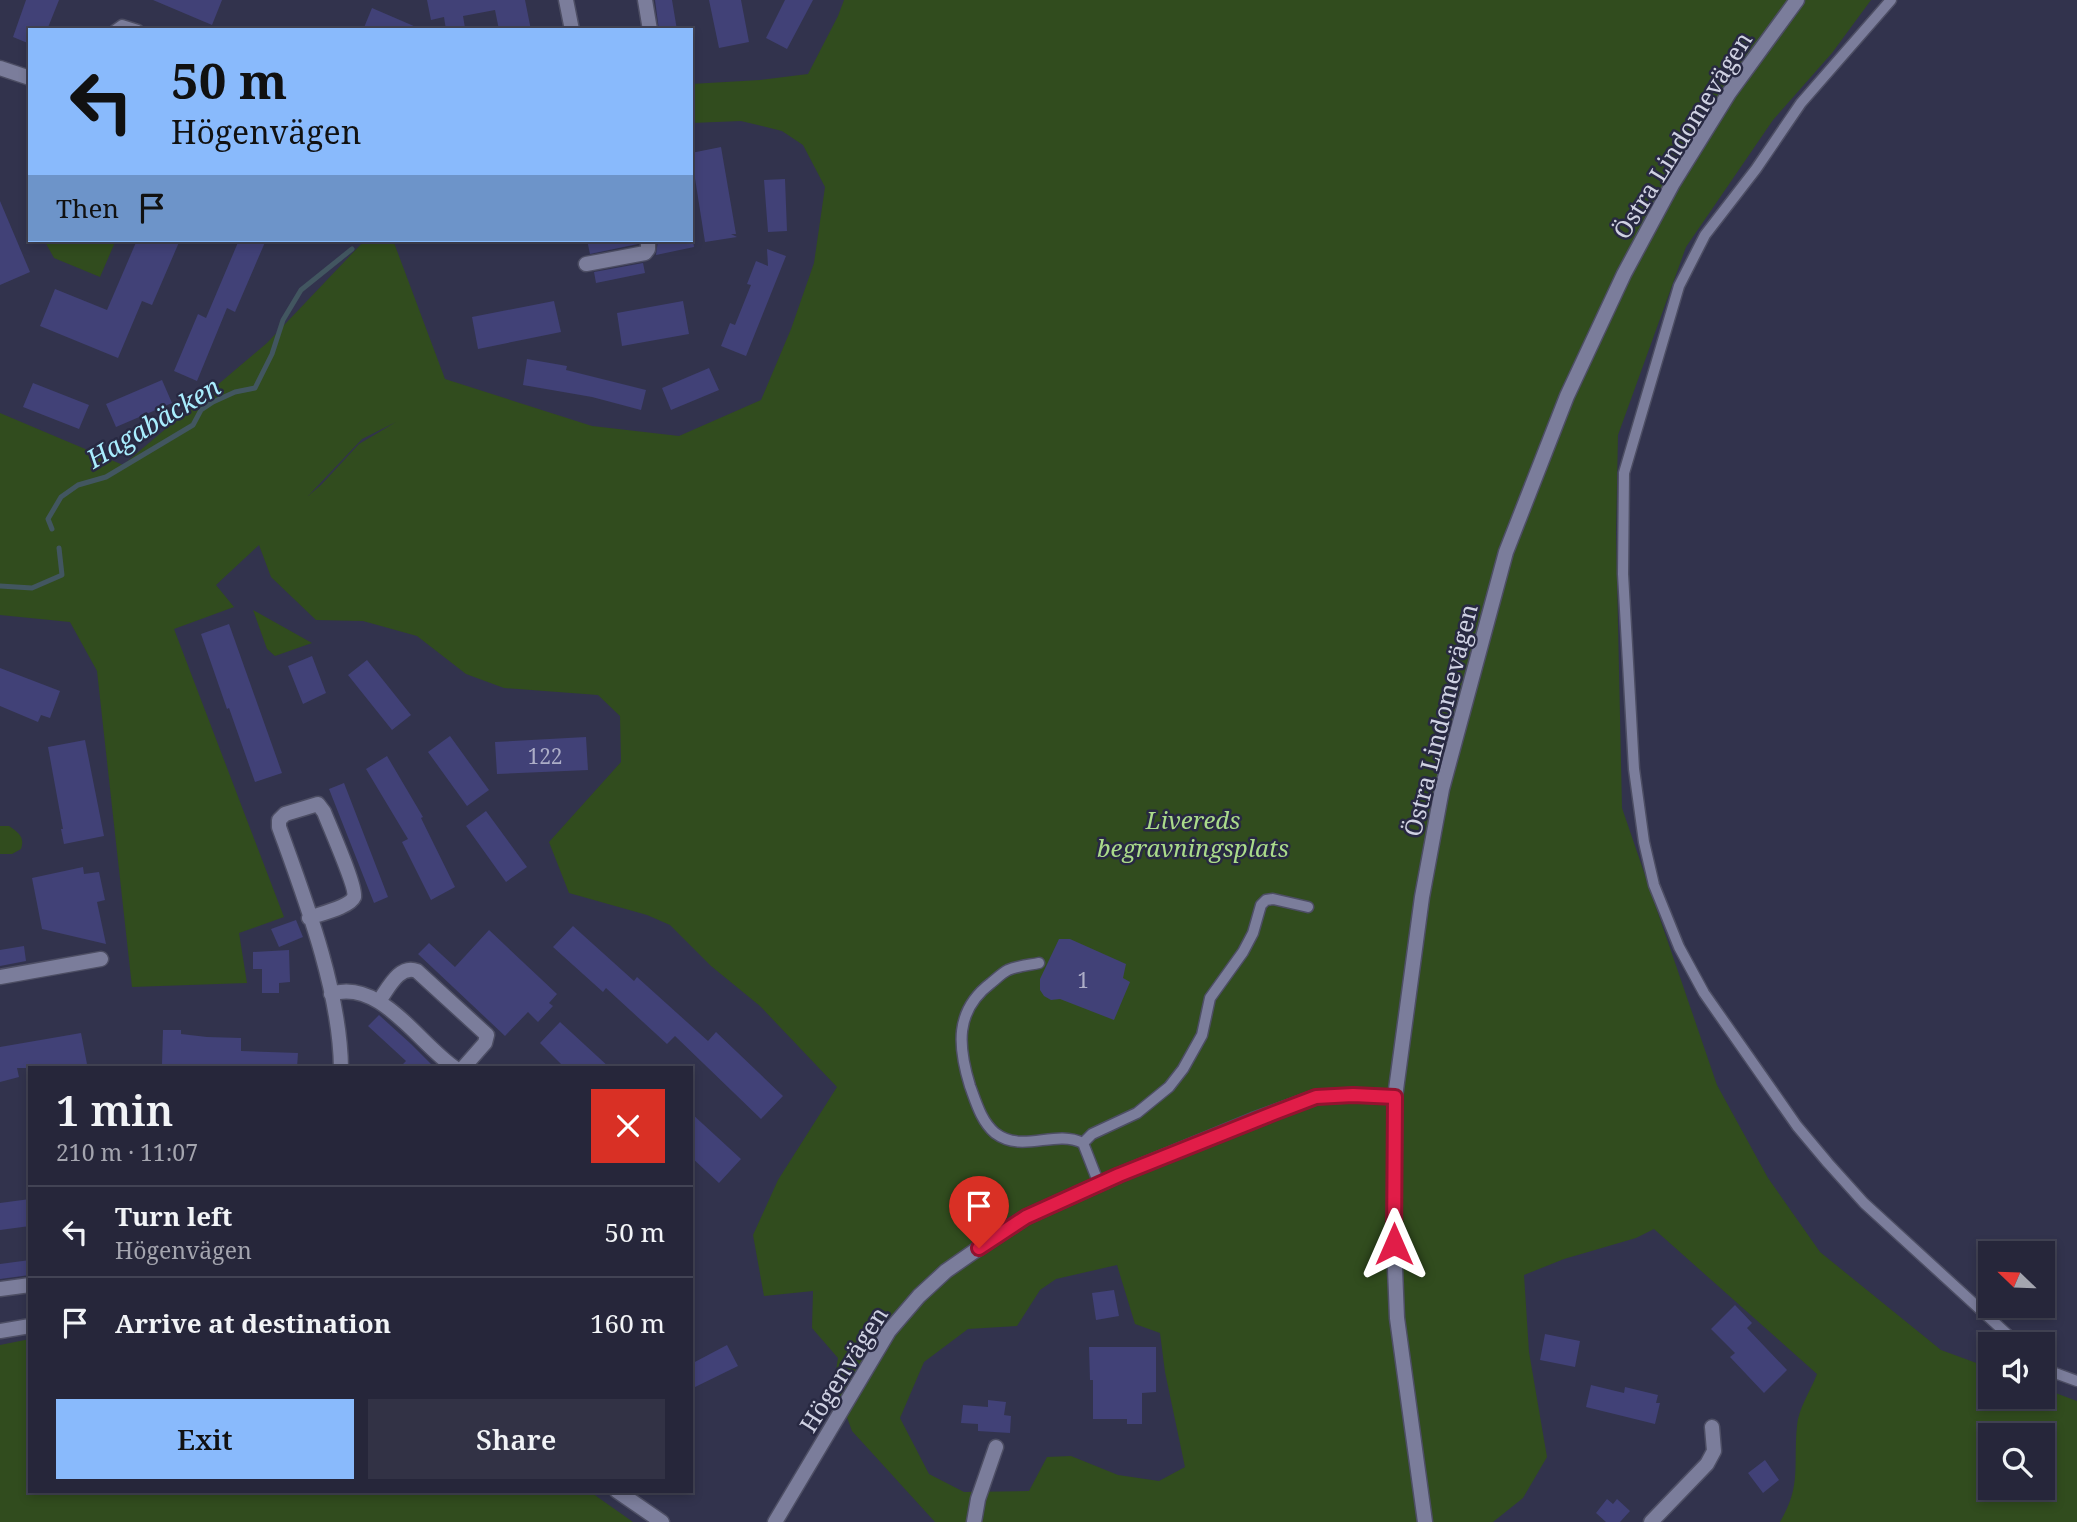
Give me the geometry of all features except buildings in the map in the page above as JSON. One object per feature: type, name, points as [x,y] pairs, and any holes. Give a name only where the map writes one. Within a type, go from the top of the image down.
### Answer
[{"type":"street","points":[[566,0],[572,28]]},
{"type":"street","points":[[645,0],[650,28]]},
{"type":"street","name":"Östra Lindomevägen","points":[[1425,1522],[1397,1318],[1394,1244],[1395,1097],[1420,910],[1442,789],[1506,552],[1567,396],[1623,274],[1673,183],[1729,93],[1797,0]]},
{"type":"street","points":[[0,68],[28,77]]},
{"type":"street","points":[[586,264],[645,253],[648,242]]},
{"type":"street","points":[[309,918],[348,904],[354,897],[355,889],[324,812],[318,804],[285,814],[279,820],[279,827],[331,994],[340,1043],[341,1066]]},
{"type":"street","points":[[0,976],[101,958]]},
{"type":"street","points":[[379,1001],[402,971],[417,971],[486,1035],[485,1043],[465,1066]]},
{"type":"street","points":[[331,994],[341,991],[360,992],[379,1001],[453,1066]]},
{"type":"street","name":"Högenvägen","points":[[775,1522],[889,1331],[919,1296],[946,1271],[1026,1217],[1253,1120],[1316,1097],[1395,1097]]},
{"type":"street","points":[[0,1289],[28,1285]]},
{"type":"street","points":[[0,1331],[28,1326]]},
{"type":"street","points":[[1651,1522],[1707,1464],[1714,1451],[1713,1427]]},
{"type":"street","points":[[974,1522],[981,1488],[996,1447]]},
{"type":"street","points":[[620,1493],[662,1522]]},
{"type":"lane","points":[[1891,0],[1801,103],[1756,169],[1705,235],[1679,286],[1624,473],[1623,575],[1634,769],[1644,842],[1654,885],[1679,947],[1704,993],[1797,1126],[1828,1163],[1864,1203],[2005,1332]]},
{"type":"lane","points":[[1083,1143],[1092,1134],[1146,1106],[1169,1087],[1183,1069],[1202,1035],[1210,998],[1243,952],[1253,933],[1261,905],[1266,900],[1273,899],[1308,907]]},
{"type":"lane","points":[[1039,963],[1008,970],[984,988],[972,1002],[962,1029],[962,1060],[977,1107],[996,1133],[1021,1143],[1058,1138],[1083,1143]]},
{"type":"lane","points":[[1083,1143],[1099,1184]]},
{"type":"lane","points":[[2055,1373],[2077,1381]]},
{"type":"green space","name":"Livereds begravningsplats","points":[[844,0],[1871,0],[1832,53],[1773,120],[1686,247],[1618,435],[1616,533],[1622,808],[1717,1085],[1768,1178],[1820,1252],[1941,1350],[1978,1364],[1978,1409],[2055,1409],[2055,1393],[2077,1401],[2077,1522],[1780,1522],[1794,1486],[1798,1420],[1817,1374],[1654,1229],[1636,1238],[1564,1259],[1524,1275],[1529,1352],[1547,1457],[1523,1498],[1493,1522],[935,1522],[852,1431],[834,1382],[838,1358],[812,1328],[813,1291],[764,1296],[753,1235],[778,1180],[837,1087],[760,1006],[711,966],[670,925],[647,915],[569,893],[549,842],[621,762],[620,716],[598,695],[504,688],[466,674],[417,636],[363,621],[316,620],[271,577],[259,545],[216,585],[234,607],[174,629],[284,917],[239,933],[247,983],[132,987],[97,671],[70,622],[0,615],[0,413],[123,465],[267,343],[363,242],[394,242],[445,379],[592,426],[679,436],[761,400],[791,329],[814,263],[825,187],[803,145],[782,131],[741,121],[693,123],[693,84],[808,74]],"holes":[[[396,422],[359,444],[321,485],[308,496],[362,439]],[[1126,1167],[979,1252],[971,1243],[1007,1218]],[[1117,1265],[1135,1324],[1160,1333],[1165,1372],[1185,1467],[1159,1481],[1118,1475],[1071,1456],[1047,1457],[1029,1491],[964,1492],[929,1474],[900,1418],[924,1362],[968,1329],[1017,1326],[1040,1290],[1056,1279]]]},
{"type":"green space","points":[[45,242],[115,242],[100,277],[54,258]]},
{"type":"green space","points":[[253,610],[312,643],[275,656],[267,649]]},
{"type":"green space","points":[[0,826],[9,826],[18,833],[22,838],[21,849],[12,854],[0,854]]},
{"type":"green space","points":[[28,1339],[28,1493],[592,1493],[633,1522],[0,1522],[0,1345]]},
{"type":"waterway","name":"Hagabäcken","points":[[52,529],[48,519],[61,497],[78,485],[106,477],[193,425],[201,410],[213,402],[235,392],[255,388],[272,354],[283,320],[301,290],[352,249]]},
{"type":"waterway","name":"Hagabäcken","points":[[0,586],[32,588],[62,575],[59,548]]},
{"type":"route","points":[[979,1248],[1026,1217],[1119,1175],[1316,1097],[1341,1095],[1395,1097],[1394,1244]]}]
